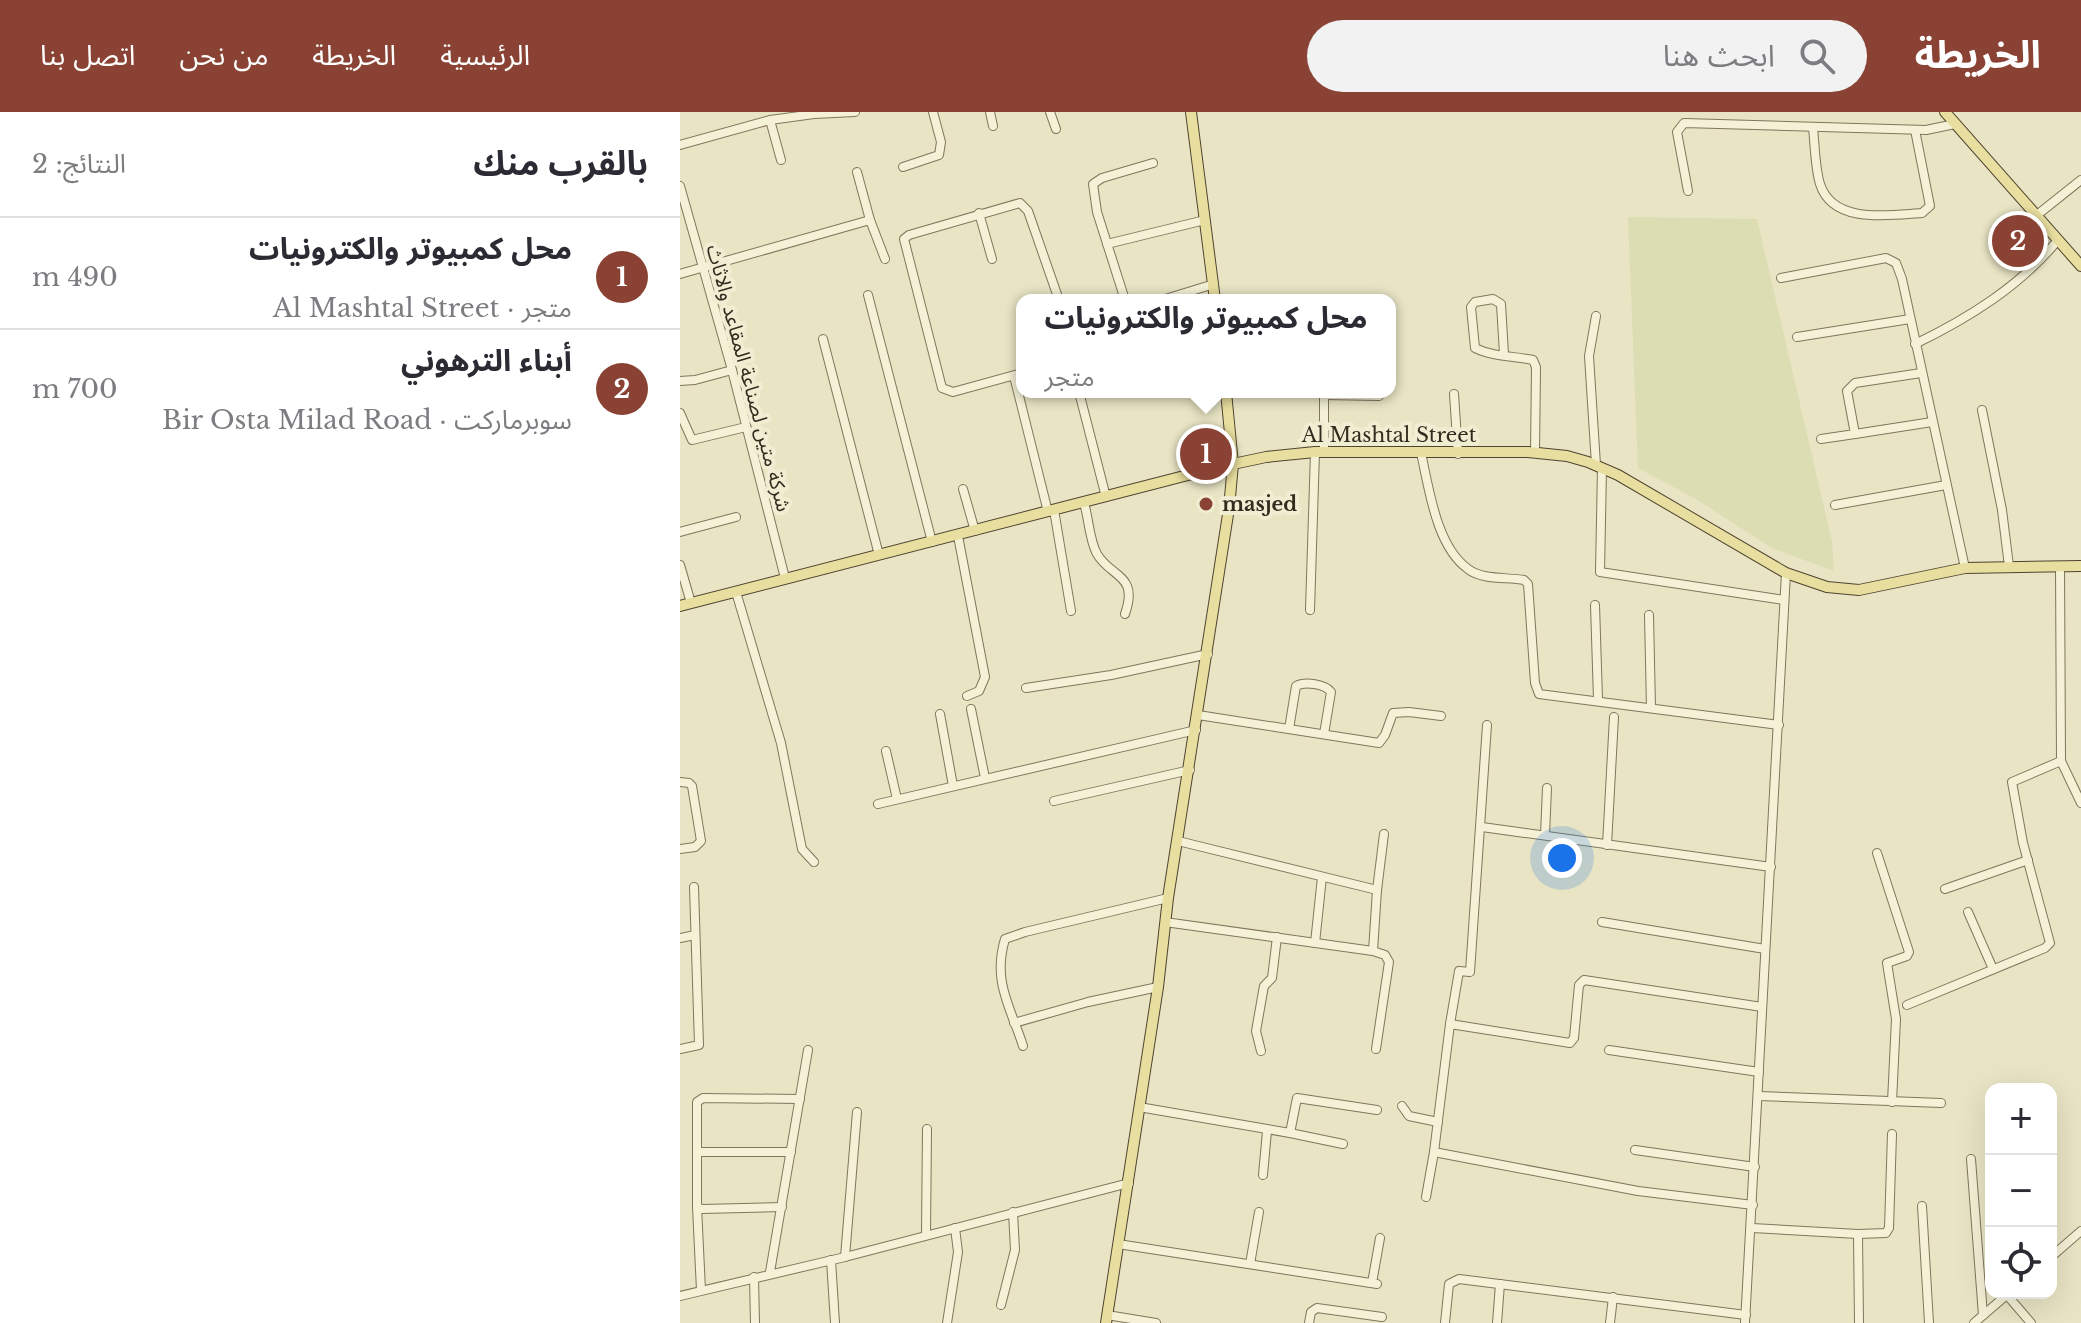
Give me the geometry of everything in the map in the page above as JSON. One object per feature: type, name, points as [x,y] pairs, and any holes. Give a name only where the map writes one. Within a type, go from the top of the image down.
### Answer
[{"type":"main road","points":[[1191,112],[1215,294]]},
{"type":"main road","points":[[1945,112],[2081,266]]},
{"type":"main road","points":[[1107,1319],[1158,987],[1168,898],[1224,551],[1233,464],[1227,398]]},
{"type":"main road","name":"Al Mashtal Street","points":[[685,604],[1233,464],[1284,454],[1319,452],[1535,453],[1567,456],[1599,466],[1786,573],[1827,587],[1859,590],[1965,568],[2081,566]]},
{"type":"street","points":[[680,145],[770,120],[855,112]]},
{"type":"street","points":[[903,167],[939,155],[941,142],[933,112]]},
{"type":"street","points":[[990,112],[993,126]]},
{"type":"street","points":[[1050,112],[1056,129]]},
{"type":"street","points":[[770,120],[781,160]]},
{"type":"street","points":[[1688,191],[1677,132],[1684,123],[1915,130],[1955,124]]},
{"type":"street","points":[[1813,128],[1820,185],[1829,200],[1863,215],[1922,213],[1930,206],[1915,130]]},
{"type":"street","points":[[1123,294],[1092,194],[1093,184],[1102,178],[1153,163]]},
{"type":"street","points":[[857,172],[885,259]]},
{"type":"street","points":[[2037,215],[2081,180]]},
{"type":"street","name":"شركة متين لصناعة المقاعد والاثاث","points":[[680,186],[732,370],[785,578]]},
{"type":"street","points":[[1016,375],[953,392],[942,388],[904,243],[909,235],[1017,203],[1024,205],[1057,294]]},
{"type":"street","points":[[979,213],[992,259]]},
{"type":"street","points":[[680,274],[870,220]]},
{"type":"street","points":[[1107,244],[1205,220]]},
{"type":"street","points":[[1915,344],[1961,320],[2004,292],[2058,240]]},
{"type":"street","points":[[1781,278],[1886,258],[1896,263],[1965,568]]},
{"type":"street","points":[[1182,294],[1214,284]]},
{"type":"street","points":[[868,295],[932,542]]},
{"type":"street","points":[[1504,354],[1501,304],[1493,299],[1475,302],[1471,307],[1475,348],[1510,358],[1533,360],[1536,367],[1535,453]]},
{"type":"street","points":[[1596,316],[1589,356],[1599,466],[1600,572],[1784,600]]},
{"type":"street","points":[[1797,337],[1910,319]]},
{"type":"street","points":[[823,339],[879,555]]},
{"type":"street","points":[[680,381],[732,370]]},
{"type":"street","points":[[1855,434],[1847,391],[1850,386],[1921,373]]},
{"type":"street","points":[[1454,394],[1458,454]]},
{"type":"street","points":[[1024,398],[1071,611]]},
{"type":"street","points":[[1081,398],[1106,497]]},
{"type":"street","points":[[1310,610],[1324,398]]},
{"type":"street","points":[[1982,410],[2002,510],[2009,566]]},
{"type":"street","points":[[680,413],[692,440],[746,427]]},
{"type":"street","points":[[1821,439],[1932,422]]},
{"type":"street","points":[[1421,453],[1438,524],[1459,559],[1468,569],[1485,576],[1524,580],[1528,584],[1536,690],[1543,695],[1598,699],[1779,725]]},
{"type":"street","points":[[1835,505],[1946,485]]},
{"type":"street","points":[[963,489],[975,531]]},
{"type":"street","points":[[1084,503],[1096,552],[1116,570],[1127,586],[1129,601],[1125,614]]},
{"type":"street","points":[[680,532],[736,517]]},
{"type":"street","points":[[958,536],[985,677],[979,691],[967,696]]},
{"type":"street","points":[[680,565],[685,604]]},
{"type":"street","points":[[2060,566],[2061,761],[2081,803]]},
{"type":"street","points":[[1445,1323],[1449,1284],[1454,1279],[1613,1297],[1746,1319],[1786,573]]},
{"type":"street","points":[[736,592],[781,743],[802,849],[814,862]]},
{"type":"street","points":[[1595,605],[1598,699]]},
{"type":"street","points":[[1649,615],[1651,708]]},
{"type":"street","points":[[1026,688],[1111,675],[1208,654]]},
{"type":"street","points":[[1289,729],[1296,686],[1304,683],[1326,687],[1331,692],[1324,734]]},
{"type":"street","points":[[971,709],[985,778]]},
{"type":"street","points":[[1198,715],[1379,743],[1393,713],[1441,716]]},
{"type":"street","points":[[940,714],[953,786]]},
{"type":"street","points":[[1607,845],[1614,717]]},
{"type":"street","points":[[1426,1197],[1459,971],[1470,972],[1487,725]]},
{"type":"street","points":[[878,804],[1196,730]]},
{"type":"street","points":[[886,751],[897,799]]},
{"type":"street","points":[[1907,1005],[2045,948],[2050,943],[2012,782],[2061,761]]},
{"type":"street","points":[[1054,801],[1190,770]]},
{"type":"street","points":[[680,782],[692,786],[701,841],[695,847],[680,849]]},
{"type":"street","points":[[1545,835],[1547,788]]},
{"type":"street","points":[[1482,827],[1771,867]]},
{"type":"street","points":[[1373,951],[1384,834]]},
{"type":"street","points":[[1178,841],[1377,890]]},
{"type":"street","points":[[1877,853],[1909,952],[1907,956],[1887,963],[1896,1019],[1892,1102]]},
{"type":"street","points":[[1945,889],[2028,860]]},
{"type":"street","points":[[1315,943],[1322,877]]},
{"type":"street","points":[[680,1049],[699,1045],[694,887]]},
{"type":"street","points":[[1023,1046],[1002,987],[1005,939],[1168,898]]},
{"type":"street","points":[[1968,912],[1993,969]]},
{"type":"street","points":[[1165,922],[1385,955],[1389,962],[1376,1049]]},
{"type":"street","points":[[1602,922],[1765,949]]},
{"type":"street","points":[[680,938],[695,935]]},
{"type":"street","points":[[1261,1051],[1256,1031],[1264,986],[1272,978],[1277,937]]},
{"type":"street","points":[[1450,1024],[1570,1043],[1574,1038],[1579,985],[1584,980],[1762,1007]]},
{"type":"street","points":[[1014,1023],[1088,1002],[1158,987]]},
{"type":"street","points":[[770,1272],[808,1050]]},
{"type":"street","points":[[1609,1050],[1759,1072]]},
{"type":"street","points":[[1758,1096],[1941,1103]]},
{"type":"street","points":[[701,1290],[697,1102],[703,1098],[800,1099]]},
{"type":"street","points":[[1290,1133],[1297,1098],[1377,1110]]},
{"type":"street","points":[[1402,1106],[1409,1116],[1438,1122]]},
{"type":"street","points":[[1139,1107],[1343,1144]]},
{"type":"street","points":[[845,1257],[857,1112]]},
{"type":"street","points":[[926,1235],[927,1129]]},
{"type":"street","points":[[1263,1175],[1267,1131]]},
{"type":"street","points":[[1752,1228],[1886,1233],[1889,1228],[1892,1134]]},
{"type":"street","points":[[1635,1150],[1755,1167]]},
{"type":"street","points":[[698,1152],[791,1152]]},
{"type":"street","points":[[1434,1152],[1638,1191],[1753,1205]]},
{"type":"street","points":[[1971,1159],[1983,1315]]},
{"type":"street","points":[[680,1296],[770,1272],[845,1257],[1129,1183]]},
{"type":"street","points":[[1922,1206],[1929,1323]]},
{"type":"street","points":[[697,1207],[782,1207]]},
{"type":"street","points":[[1001,1305],[1015,1250],[1013,1212]]},
{"type":"street","points":[[1250,1264],[1259,1212]]},
{"type":"street","points":[[947,1323],[958,1252],[955,1228]]},
{"type":"street","points":[[2057,1252],[2081,1231]]},
{"type":"street","points":[[1858,1234],[1859,1323]]},
{"type":"street","points":[[1118,1244],[1374,1283],[1380,1238]]},
{"type":"street","points":[[831,1260],[835,1323]]},
{"type":"street","points":[[754,1277],[755,1323]]},
{"type":"street","points":[[1497,1323],[1500,1284]]},
{"type":"street","points":[[1610,1323],[1613,1297]]},
{"type":"street","points":[[1974,1323],[2002,1299]]},
{"type":"street","points":[[2012,1299],[2031,1323]]},
{"type":"street","points":[[1309,1323],[1311,1312],[1317,1308],[1382,1317]]},
{"type":"street","points":[[1107,1319],[1156,1323]]},
{"type":"green space","points":[[1628,217],[1757,219],[1832,542],[1834,571],[1772,548],[1696,499],[1638,468]]},
{"type":"place","name":"أبناء الترهوني","points":[[2018,241]]},
{"type":"place","name":"محل كمبيوتر والكترونيات","points":[[1206,454]]},
{"type":"place","name":"masjed","points":[[1206,504]]}]
